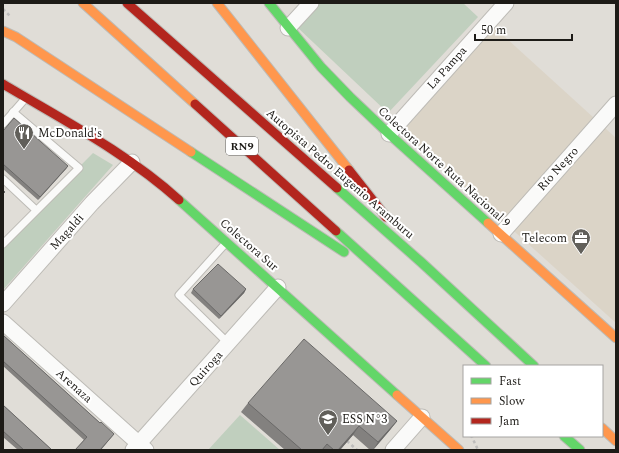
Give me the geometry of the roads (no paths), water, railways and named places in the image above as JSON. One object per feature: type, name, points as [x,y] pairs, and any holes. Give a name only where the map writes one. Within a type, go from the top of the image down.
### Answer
[{"type":"main road","name":"RN9","points":[[82,3],[485,365]]},
{"type":"main road","name":"Autopista Pedro Eugenio Aramburu","points":[[127,3],[421,262],[533,365]]},
{"type":"main road","points":[[217,3],[421,262]]},
{"type":"main road","name":"Colectora Norte Ruta Nacional 9","points":[[269,3],[321,67],[350,97],[389,134],[616,338]]},
{"type":"main road","points":[[3,31],[16,37],[62,69],[401,289]]},
{"type":"main road","name":"Colectora Sur","points":[[3,84],[132,162],[161,184],[459,450]]},
{"type":"main road","points":[[603,429],[616,441]]},
{"type":"main road","points":[[565,437],[580,450]]},
{"type":"street","points":[[288,28],[311,3]]},
{"type":"street","name":"La Pampa","points":[[389,134],[506,3]]},
{"type":"street","name":"Río Negro","points":[[500,234],[616,104]]},
{"type":"street","name":"Magaldi","points":[[3,304],[92,203],[132,162]]},
{"type":"street","name":"Quiroga","points":[[139,448],[228,343],[278,287]]},
{"type":"street","name":"Arenaza","points":[[3,322],[139,448]]},
{"type":"street","points":[[393,450],[422,417]]},
{"type":"lane","points":[[3,124],[26,97]]},
{"type":"lane","points":[[3,244],[79,168],[14,112]]},
{"type":"lane","points":[[3,180],[36,210]]},
{"type":"lane","points":[[227,242],[179,295],[228,343]]},
{"type":"place","name":"McDonald's","points":[[24,150]]},
{"type":"place","name":"Telecom","points":[[581,255]]},
{"type":"place","name":"ESS N°3","points":[[328,436]]}]
